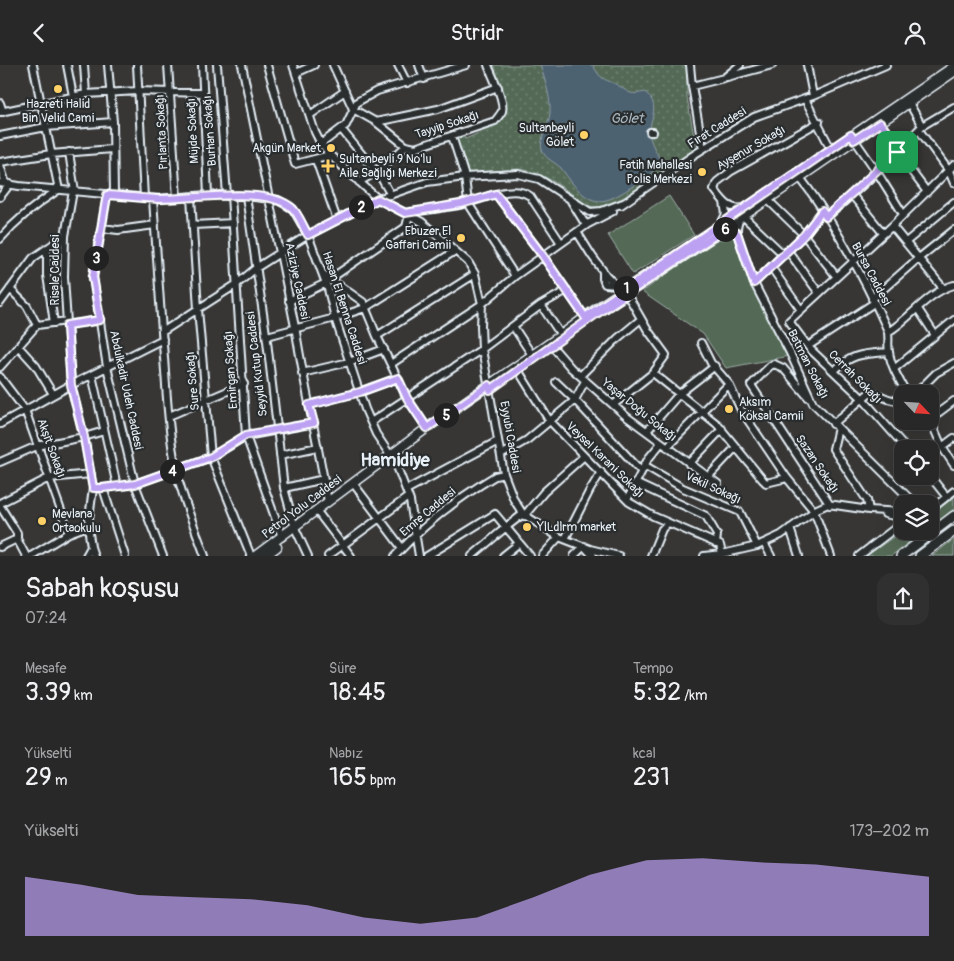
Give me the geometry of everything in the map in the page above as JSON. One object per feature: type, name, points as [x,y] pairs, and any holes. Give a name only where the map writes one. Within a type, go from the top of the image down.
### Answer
[{"type":"highway","points":[[901,556],[954,516]]},
{"type":"highway","points":[[920,556],[954,531]]},
{"type":"main road","name":"Petrol Yolu Caddesi","points":[[722,228],[746,208],[878,121],[954,66]]},
{"type":"main road","name":"Petrol Yolu Caddesi","points":[[878,121],[909,103],[954,72]]},
{"type":"main road","name":"Petrol Yolu Caddesi","points":[[265,556],[328,502],[585,317],[714,233],[741,218],[831,149],[852,138]]},
{"type":"main road","name":"Petrol Yolu Caddesi","points":[[255,556],[320,514],[356,487],[427,428],[518,370],[602,307]]},
{"type":"street","points":[[0,239],[13,223],[42,200],[59,190],[33,65]]},
{"type":"street","points":[[67,65],[73,96]]},
{"type":"street","points":[[84,65],[86,94]]},
{"type":"street","name":"Abdulkadir Udeh Caddesi","points":[[108,65],[113,122],[111,195],[102,227],[93,277],[107,367],[135,484],[163,556]]},
{"type":"street","points":[[137,65],[144,198]]},
{"type":"street","name":"Pırlanta Sokağı","points":[[168,65],[177,198]]},
{"type":"street","name":"Müjde Sokağı","points":[[202,65],[208,195]]},
{"type":"street","name":"Burhan Sokağı","points":[[217,65],[229,195]]},
{"type":"street","name":"Aziziye Caddesi","points":[[242,65],[267,198],[295,329],[302,373],[314,423],[328,502]]},
{"type":"street","points":[[267,65],[295,164],[330,155]]},
{"type":"street","name":"Eyyubi Caddesi","points":[[294,65],[315,132],[321,144],[330,155],[378,199],[422,222],[468,262],[475,274],[482,304],[482,349],[504,474],[514,500],[524,515]]},
{"type":"street","points":[[296,73],[314,65]]},
{"type":"street","points":[[333,65],[353,109],[376,122],[406,145]]},
{"type":"street","points":[[398,65],[407,83]]},
{"type":"street","points":[[419,65],[424,79]]},
{"type":"street","points":[[321,144],[342,130],[357,102],[378,91],[424,79],[450,68],[466,65]]},
{"type":"street","name":"Tayyip Sokağı","points":[[359,182],[377,172],[406,145],[415,148],[495,121],[502,111],[498,87],[488,65]]},
{"type":"street","points":[[690,65],[703,149]]},
{"type":"street","points":[[724,78],[740,65]]},
{"type":"street","points":[[692,86],[772,65]]},
{"type":"street","points":[[807,65],[814,96]]},
{"type":"street","name":"Fırat Caddesi","points":[[623,203],[754,117],[814,96],[886,65]]},
{"type":"street","points":[[376,122],[438,109],[498,87]]},
{"type":"street","points":[[0,103],[1,112],[86,94],[138,91],[203,93]]},
{"type":"street","points":[[310,115],[345,91]]},
{"type":"street","points":[[805,99],[819,122],[831,149]]},
{"type":"street","points":[[909,103],[920,128],[952,168],[954,183]]},
{"type":"street","points":[[754,283],[824,214],[852,195],[877,172],[920,128],[954,108]]},
{"type":"street","points":[[878,121],[927,193]]},
{"type":"street","points":[[0,136],[46,127],[113,122]]},
{"type":"street","name":"Ayşenur Sokağı","points":[[724,202],[714,189],[717,181],[819,122]]},
{"type":"street","points":[[342,130],[377,172],[391,195]]},
{"type":"street","points":[[452,136],[465,177],[468,203],[515,276]]},
{"type":"street","points":[[852,138],[877,172],[903,214]]},
{"type":"street","points":[[0,197],[5,184],[0,164],[51,154],[112,149]]},
{"type":"street","name":"Risale Caddesi","points":[[69,153],[74,191],[65,236],[64,277],[71,385],[84,437],[93,488],[88,526],[90,547],[94,556]]},
{"type":"street","points":[[316,159],[337,219]]},
{"type":"street","points":[[771,267],[801,310],[952,168]]},
{"type":"street","points":[[0,424],[163,335],[198,309],[237,284],[256,268],[308,235],[378,199],[427,182],[465,177],[518,174],[530,176],[547,184],[594,215],[594,219],[587,222]]},
{"type":"street","name":"Bursa Caddesi","points":[[798,175],[852,261],[873,301],[888,332],[888,352],[902,385]]},
{"type":"street","name":"Hasan El Benna Caddesi","points":[[5,184],[153,199],[208,195],[246,196],[278,200],[293,209],[308,235],[328,281],[335,318],[371,422],[392,457],[406,489],[419,556]]},
{"type":"street","points":[[289,301],[328,281],[406,227],[407,214],[468,203],[496,194],[524,192],[530,197],[562,243]]},
{"type":"street","points":[[496,194],[543,256],[585,317]]},
{"type":"street","name":"Emirgan Sokağı","points":[[229,195],[233,223],[246,435],[282,537]]},
{"type":"street","points":[[852,195],[883,233]]},
{"type":"street","name":"Seyyid Kutup Caddesi","points":[[246,196],[267,336],[276,431],[284,488],[296,530],[308,556]]},
{"type":"street","name":"Sure Sokağı","points":[[191,197],[198,309],[211,457],[251,556]]},
{"type":"street","points":[[568,198],[587,222]]},
{"type":"street","points":[[153,199],[169,416],[176,470],[205,556]]},
{"type":"street","points":[[768,199],[804,235],[836,276]]},
{"type":"street","points":[[724,202],[736,209],[746,208]]},
{"type":"street","points":[[724,202],[725,217],[722,228],[737,233],[736,228],[741,218],[786,253],[819,293]]},
{"type":"street","points":[[906,242],[954,202]]},
{"type":"street","points":[[590,212],[602,211],[623,203]]},
{"type":"street","points":[[391,364],[482,304],[515,276],[577,232],[587,222],[623,203]]},
{"type":"street","points":[[193,225],[233,223]]},
{"type":"street","points":[[102,227],[118,230],[155,225]]},
{"type":"street","points":[[892,226],[943,288]]},
{"type":"street","points":[[808,346],[873,301],[919,258],[954,231]]},
{"type":"street","points":[[577,232],[603,271],[631,301],[666,355],[653,373],[613,405]]},
{"type":"street","name":"Batman Sokağı","points":[[737,233],[754,283],[813,403],[906,495]]},
{"type":"street","points":[[0,303],[34,258],[65,236]]},
{"type":"street","points":[[47,248],[47,275],[54,323]]},
{"type":"street","points":[[267,336],[365,308],[455,251]]},
{"type":"street","points":[[377,337],[475,274]]},
{"type":"street","points":[[328,281],[363,303],[377,337],[407,398],[427,428]]},
{"type":"street","points":[[888,332],[943,288],[954,285]]},
{"type":"street","points":[[10,289],[27,306],[37,325]]},
{"type":"street","points":[[371,422],[482,349],[540,305],[567,290]]},
{"type":"street","points":[[540,305],[561,335]]},
{"type":"street","points":[[918,309],[935,335]]},
{"type":"street","name":"Cerrah Sokağı","points":[[801,310],[789,321],[808,346],[862,399],[898,440]]},
{"type":"street","points":[[580,376],[618,338],[641,319]]},
{"type":"street","points":[[0,367],[37,325],[100,320]]},
{"type":"street","points":[[894,369],[954,320]]},
{"type":"street","points":[[513,326],[532,355]]},
{"type":"street","points":[[701,343],[714,367],[729,384],[742,410],[787,479],[814,511],[831,556]]},
{"type":"street","points":[[18,346],[36,366],[54,394]]},
{"type":"street","name":"Yaşar Doğu Sokağı","points":[[552,346],[585,381],[627,417],[718,484]]},
{"type":"street","points":[[302,373],[349,362],[384,349]]},
{"type":"street","points":[[834,371],[843,363],[860,354],[888,352]]},
{"type":"street","points":[[924,385],[936,373],[954,363]]},
{"type":"street","name":"Sazan Sokağı","points":[[813,403],[783,368],[774,364],[750,385],[830,505]]},
{"type":"street","points":[[647,431],[679,394],[714,367]]},
{"type":"street","name":"Veysel Karani Sokağı","points":[[518,370],[549,421],[627,500],[653,516],[716,544]]},
{"type":"street","points":[[653,373],[722,429],[763,481],[766,483],[787,479]]},
{"type":"street","points":[[92,375],[116,486]]},
{"type":"street","name":"Akşit Sokağı","points":[[0,377],[25,410],[69,533]]},
{"type":"street","points":[[309,405],[360,392],[398,378]]},
{"type":"street","points":[[501,455],[527,440],[575,400],[585,381]]},
{"type":"street","name":"Vekil Sokağı","points":[[556,383],[642,468],[740,512],[761,545],[771,556]]},
{"type":"street","points":[[169,416],[244,384]]},
{"type":"street","points":[[627,500],[648,459],[702,413],[729,384]]},
{"type":"street","points":[[869,510],[867,500],[833,449],[836,426],[869,393],[874,393],[894,401]]},
{"type":"street","points":[[939,412],[954,401]]},
{"type":"street","points":[[93,488],[135,484],[211,457],[246,435],[314,423]]},
{"type":"street","points":[[689,464],[722,429]]},
{"type":"street","points":[[935,430],[942,447],[954,465]]},
{"type":"street","points":[[0,462],[37,446],[104,431]]},
{"type":"street","points":[[942,447],[954,438]]},
{"type":"street","points":[[406,489],[498,441]]},
{"type":"street","points":[[280,455],[318,447]]},
{"type":"street","points":[[708,477],[736,447]]},
{"type":"street","points":[[472,556],[505,528],[524,515],[544,492],[583,457]]},
{"type":"street","points":[[542,556],[562,538],[601,473]]},
{"type":"street","name":"Emre Caddesi","points":[[395,556],[425,525],[463,496],[496,476],[504,474]]},
{"type":"street","points":[[26,556],[17,539],[17,533],[0,504],[49,478],[91,475]]},
{"type":"street","points":[[284,488],[324,479]]},
{"type":"street","points":[[635,483],[706,516],[718,535],[716,544],[720,545],[722,554]]},
{"type":"street","points":[[937,485],[945,495]]},
{"type":"street","points":[[356,487],[402,548]]},
{"type":"street","points":[[103,488],[125,556]]},
{"type":"street","points":[[939,499],[954,490]]},
{"type":"street","points":[[939,502],[954,490]]},
{"type":"street","points":[[328,556],[408,497]]},
{"type":"street","points":[[706,556],[738,553],[761,545],[781,535],[814,511],[830,505],[869,510],[894,518]]},
{"type":"street","points":[[320,514],[351,556]]},
{"type":"street","points":[[427,556],[495,514],[518,544],[530,556]]},
{"type":"street","points":[[524,515],[562,538],[619,556]]},
{"type":"street","points":[[651,556],[662,529],[668,523]]},
{"type":"street","points":[[31,556],[69,533],[88,526]]},
{"type":"street","points":[[790,528],[799,556]]},
{"type":"street","points":[[859,556],[894,528]]},
{"type":"street","points":[[872,546],[894,531]]},
{"type":"street","points":[[0,547],[17,539]]},
{"type":"street","points":[[503,556],[518,544]]},
{"type":"street","points":[[574,556],[584,546]]},
{"type":"street","points":[[584,546],[593,556]]},
{"type":"street","points":[[86,556],[90,547]]},
{"type":"green space","name":"Sultanbeyli Gölet","points":[[493,65],[687,65],[687,97],[696,148],[616,203],[601,207],[586,205],[547,178],[529,171],[519,169],[469,173],[457,138],[463,134],[465,139],[484,131],[484,127],[498,122],[504,107],[504,93]]},
{"type":"green space","points":[[669,196],[694,235],[633,274],[608,235]]},
{"type":"green space","points":[[734,236],[755,292],[789,356],[726,368],[703,334],[642,292],[709,243]]},
{"type":"green space","points":[[954,496],[954,509],[939,520],[939,507]]},
{"type":"green space","points":[[894,537],[894,540],[912,540],[891,556],[866,556]]},
{"type":"green space","points":[[954,539],[954,556],[932,556]]},
{"type":"water","name":"Gölet","points":[[540,65],[593,65],[604,79],[629,92],[634,94],[645,92],[653,103],[654,108],[650,125],[650,138],[660,160],[655,169],[630,188],[606,200],[593,200],[579,191],[561,168],[548,158],[542,150],[542,141],[550,113],[550,101]]},
{"type":"place","name":"Hazreti Halid Bin Velid Cami","points":[[58,89]]},
{"type":"place","name":"Sultanbeyli Gölet","points":[[584,135]]},
{"type":"place","name":"Akgün Market","points":[[331,148]]},
{"type":"place","name":"Sultanbeyli 9 No'lu Aile Sağlığı Merkezi","points":[[328,166]]},
{"type":"place","name":"Fatih Mahallesi Polis Merkezi","points":[[702,172]]},
{"type":"place","name":"Ebuzer El Gaffari Camii","points":[[461,238]]},
{"type":"place","name":"Aksım Köksal Camii","points":[[729,409]]},
{"type":"place","name":"Mevlana Ortaokulu","points":[[42,521]]},
{"type":"place","name":"YlLdlrm market","points":[[527,527]]},
{"type":"district","name":"Hamidiye","points":[[395,460]]},
{"type":"route","points":[[880,123],[899,149],[897,152],[826,217],[822,211],[804,235],[754,283],[737,233],[725,229],[595,315],[490,390],[489,385],[427,428],[407,398],[398,378],[360,392],[309,405],[314,423],[246,435],[211,457],[135,484],[93,488],[84,437],[71,385],[67,325],[100,320],[93,277],[107,195],[158,199],[231,195],[278,200],[293,209],[308,235],[378,199],[405,213],[468,203],[496,194],[543,256],[585,317],[616,294],[731,219],[851,135],[854,140],[880,123]]}]
